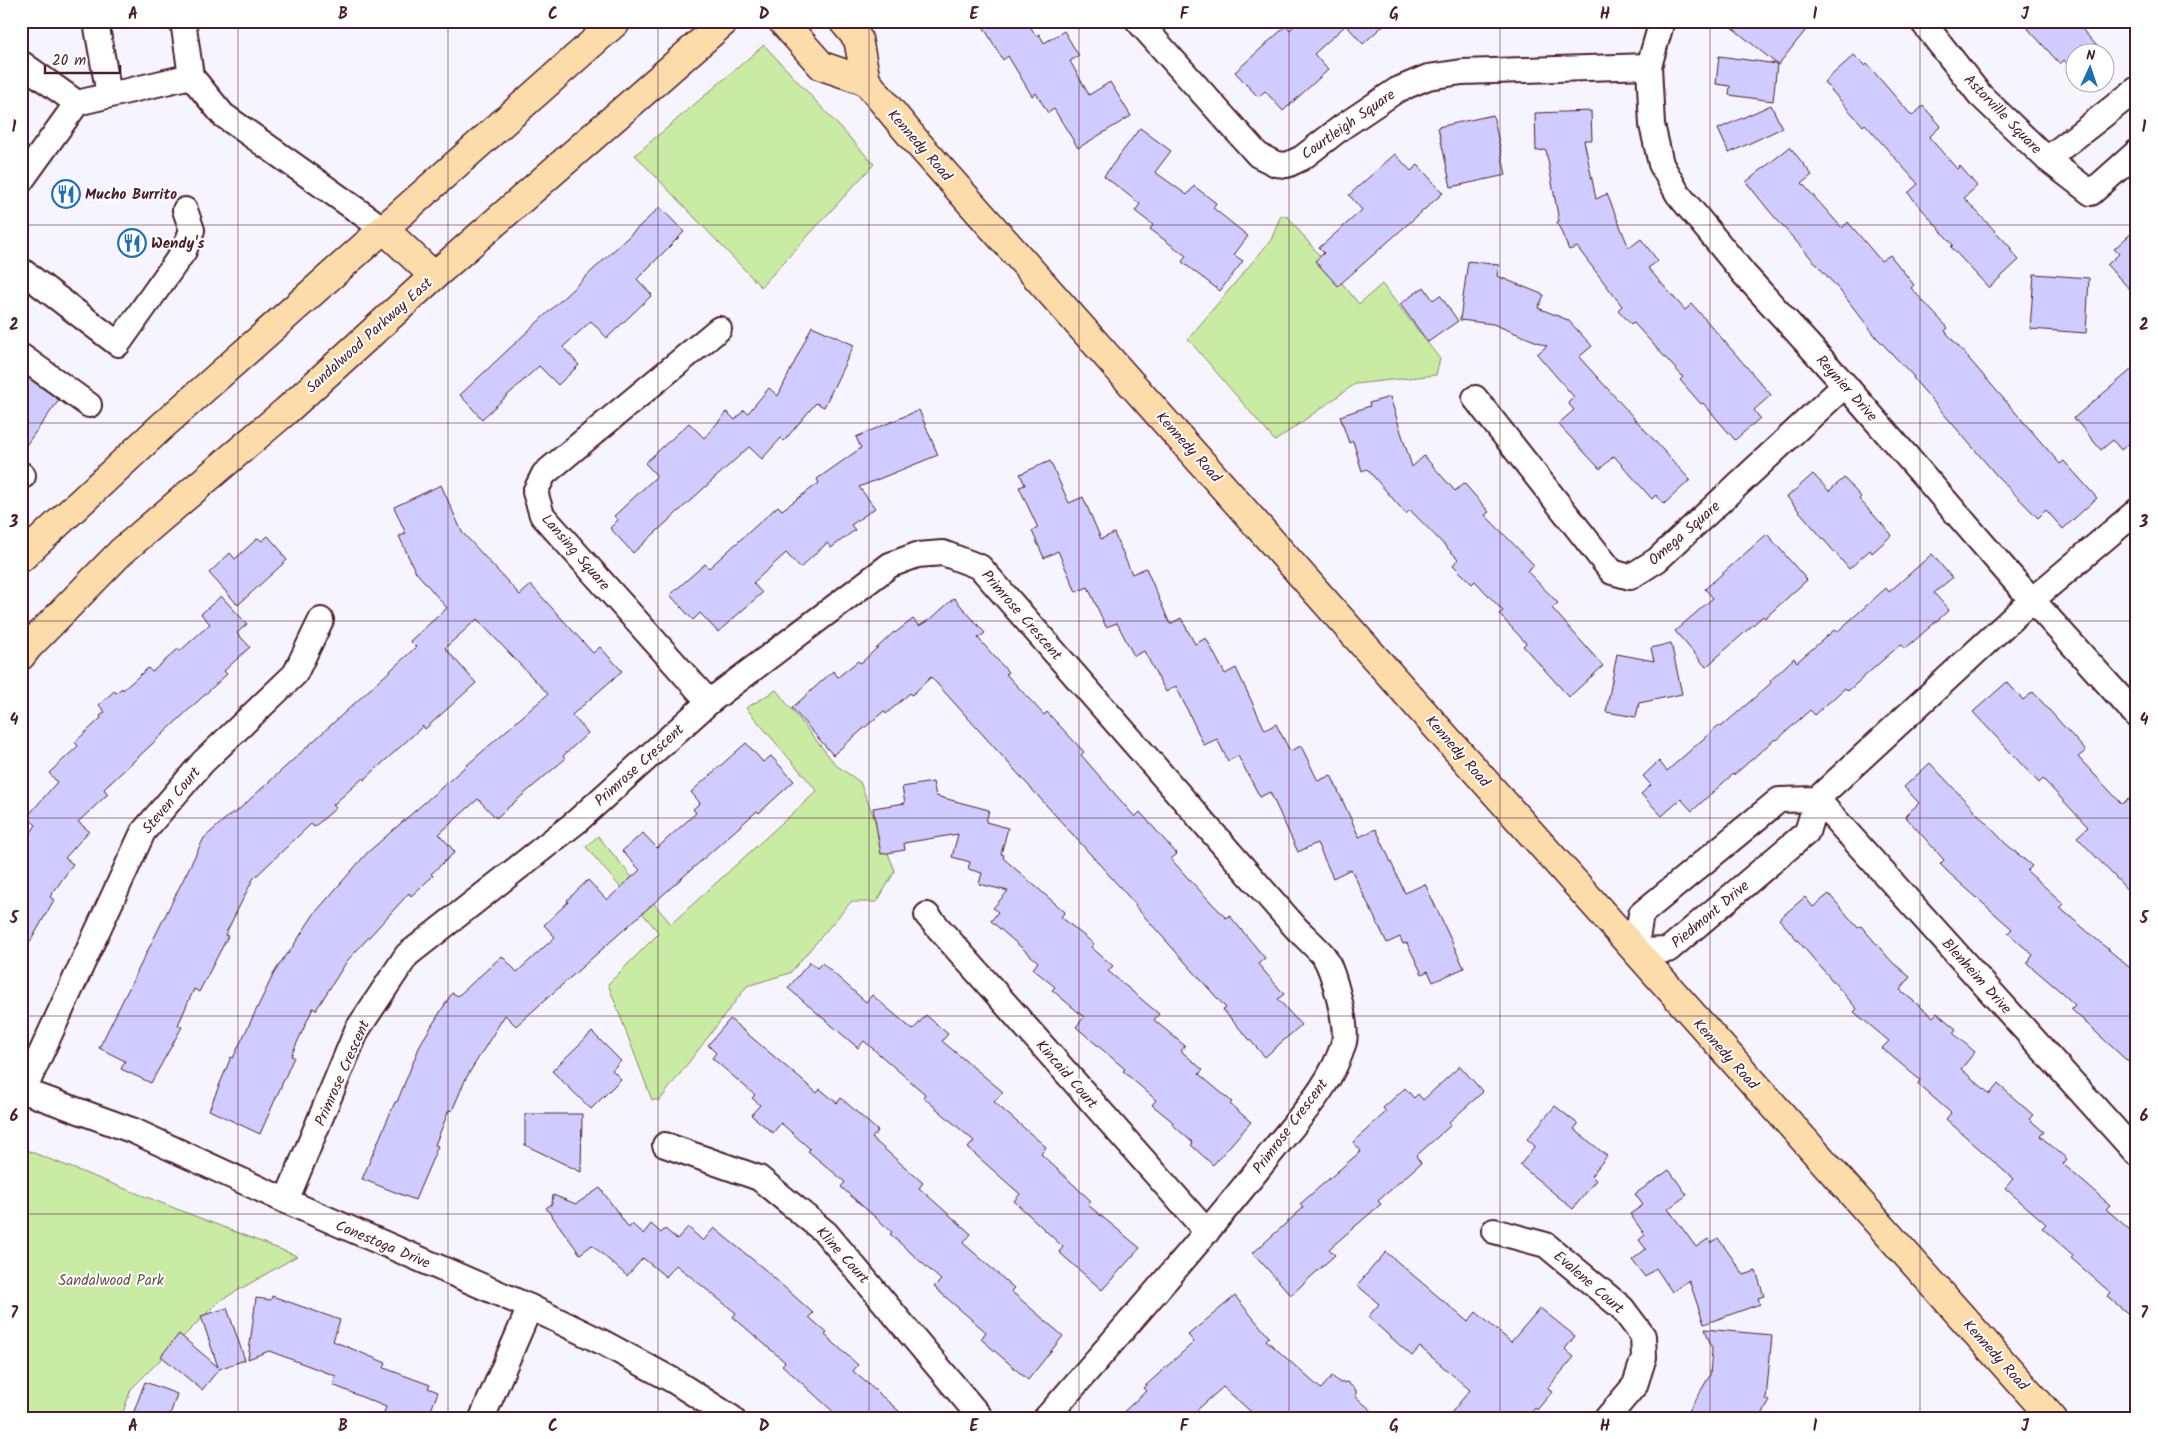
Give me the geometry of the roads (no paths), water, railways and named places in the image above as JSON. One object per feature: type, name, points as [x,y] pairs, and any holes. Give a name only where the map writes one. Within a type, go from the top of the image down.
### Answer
[{"type":"main road","points":[[21,558],[160,428],[617,21]]},
{"type":"main road","name":"Sandalwood Parkway East","points":[[21,656],[28,646],[121,552],[286,411],[434,276],[724,21]]},
{"type":"main road","points":[[782,21],[822,66],[866,80],[858,39],[843,21]]},
{"type":"main road","name":"Kennedy Road","points":[[866,80],[920,146],[1215,475],[1635,951],[2052,1418]]},
{"type":"main road","points":[[384,230],[434,276]]},
{"type":"street","points":[[183,21],[192,76],[223,115],[384,230]]},
{"type":"street","name":"Courtleigh Square","points":[[1138,21],[1258,155],[1276,164],[1287,165],[1302,158],[1342,127],[1397,90],[1428,77],[1462,72],[1649,66]]},
{"type":"street","name":"Reynier Drive","points":[[1662,21],[1649,66],[1652,126],[1661,164],[1678,194],[1744,274],[2137,716]]},
{"type":"street","name":"Astorville Square","points":[[1922,21],[1980,95],[2047,159],[2091,193],[2137,152]]},
{"type":"street","points":[[96,22],[110,95]]},
{"type":"street","points":[[21,63],[77,103]]},
{"type":"street","points":[[21,181],[77,103],[192,76]]},
{"type":"street","name":"Astorville Square","points":[[2047,159],[2137,89]]},
{"type":"street","points":[[21,270],[118,344],[184,251],[192,230],[185,210]]},
{"type":"street","name":"Lansing Square","points":[[709,702],[542,515],[536,492],[544,474],[719,328]]},
{"type":"street","points":[[21,356],[89,405]]},
{"type":"street","name":"Omega Square","points":[[1475,398],[1612,572],[1630,577],[1657,560],[1845,386]]},
{"type":"street","points":[[1635,951],[1641,914],[1779,800],[1817,799],[2032,600],[2137,511]]},
{"type":"street","name":"Primrose Crescent","points":[[286,1202],[357,1030],[407,955],[576,822],[709,702],[890,565],[917,555],[943,553],[980,567],[1296,928],[1324,956],[1337,988],[1344,1040],[1335,1066],[1314,1098],[1207,1232],[1046,1418]]},
{"type":"street","name":"Steven Court","points":[[22,1089],[142,832],[203,762],[295,674],[321,620]]},
{"type":"street","name":"Piedmont Drive","points":[[1635,951],[1668,950],[1807,832],[1817,799]]},
{"type":"street","name":"Blenheim Drive","points":[[1817,799],[2137,1154]]},
{"type":"street","name":"Kincaid Court","points":[[927,915],[1207,1232]]},
{"type":"street","name":"Conestoga Drive","points":[[22,1089],[134,1131],[286,1202],[530,1307],[666,1376],[732,1418]]},
{"type":"street","name":"Kline Court","points":[[665,1144],[759,1178],[826,1234],[981,1418]]},
{"type":"street","name":"Evalene Court","points":[[1494,1231],[1546,1245],[1622,1308],[1643,1336],[1644,1357],[1635,1386],[1607,1418]]},
{"type":"street","points":[[482,1418],[530,1307]]},
{"type":"place","name":"Mucho Burrito","points":[[66,194]]},
{"type":"place","name":"Wendy's","points":[[132,243]]},
{"type":"park label","name":"Sandalwood Park","points":[[111,1280]]}]
